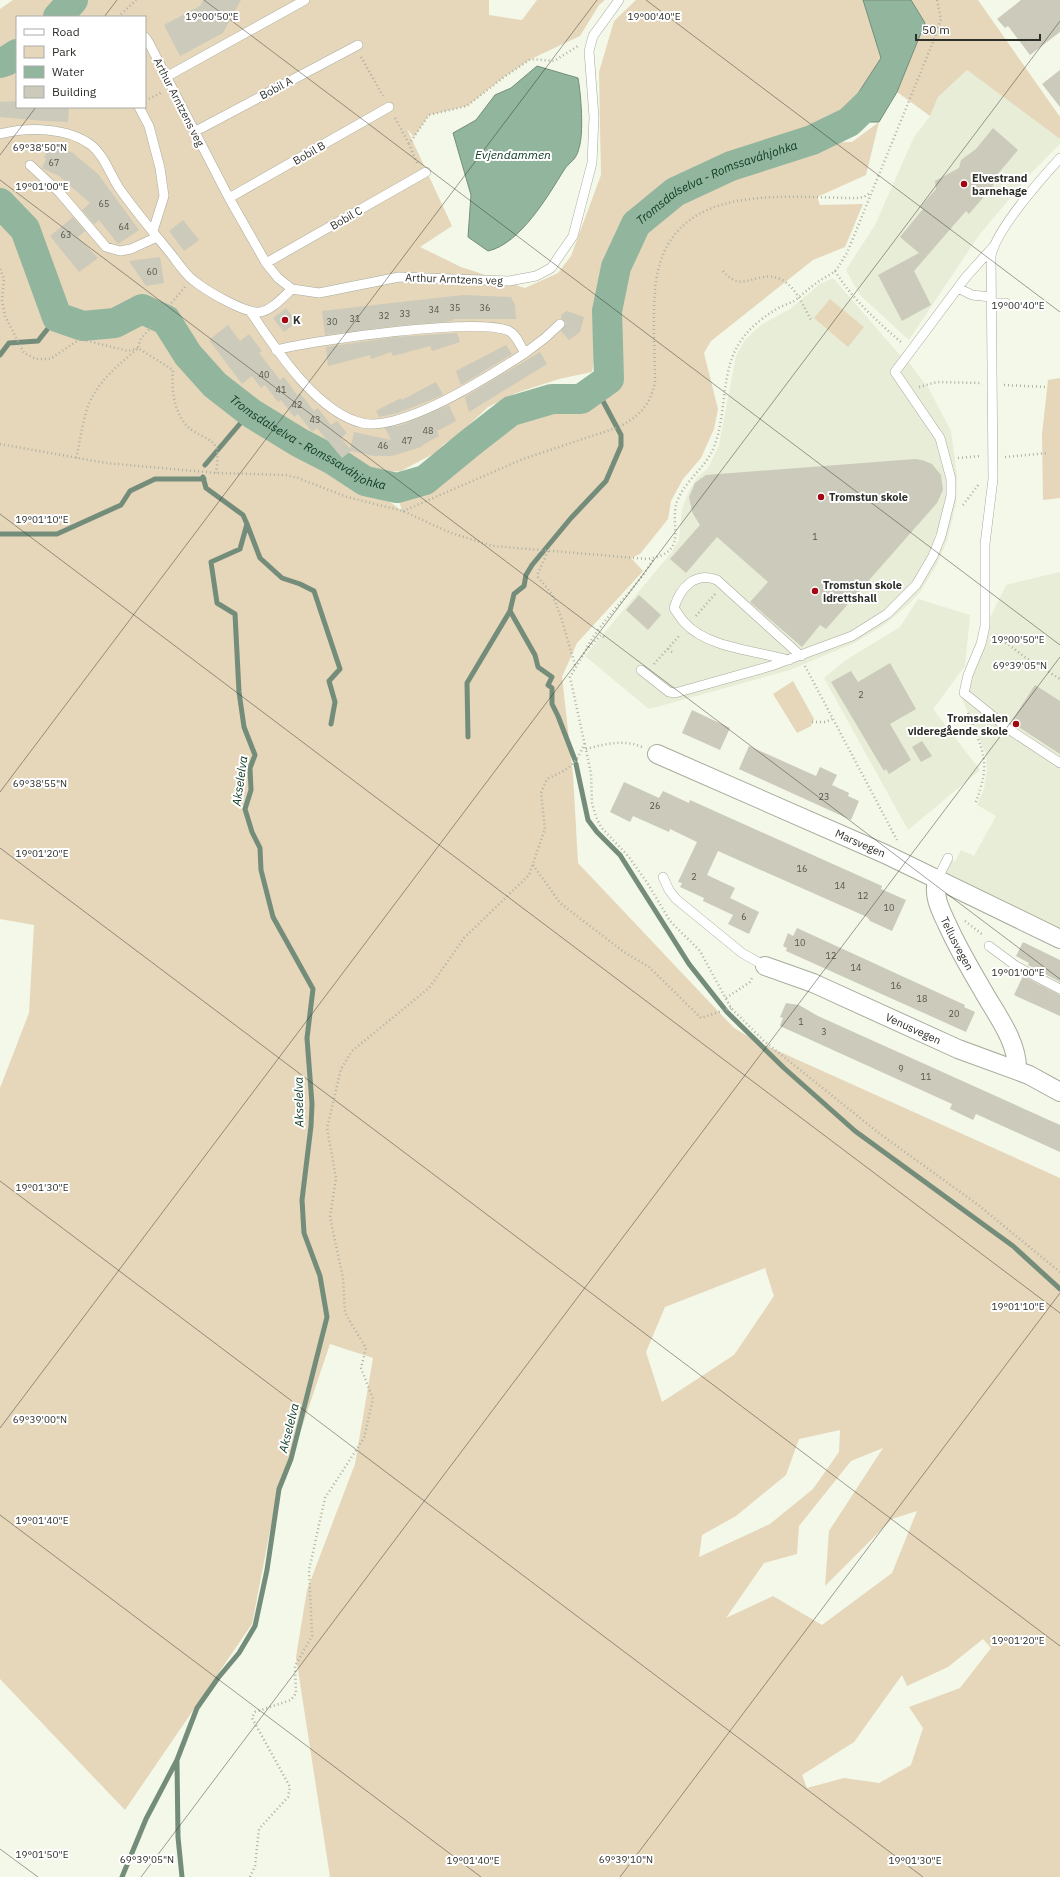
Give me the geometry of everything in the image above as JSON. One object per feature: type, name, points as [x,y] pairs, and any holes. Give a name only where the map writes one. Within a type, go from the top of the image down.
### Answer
[{"type":"street","name":"Marsvegen","points":[[657,754],[911,868],[1060,939]]},
{"type":"street","name":"Tellusvegen","points":[[937,880],[936,895],[943,914],[958,947],[1012,1045],[1017,1057],[1017,1070]]},
{"type":"street","name":"Venusvegen","points":[[763,965],[813,983],[958,1049],[1017,1070],[1060,1092]]},
{"type":"lane","points":[[166,77],[305,0]]},
{"type":"lane","name":"Arthur Arntzens veg","points":[[146,38],[229,198],[266,263],[278,278],[292,289],[319,293],[399,277],[509,281],[536,276],[551,268],[572,236],[592,163],[594,117],[589,51],[593,36],[619,0]]},
{"type":"lane","name":"Bobil A","points":[[194,132],[358,44]]},
{"type":"lane","name":"Bobil B","points":[[229,198],[389,107]]},
{"type":"lane","points":[[30,165],[60,193],[106,247],[114,250],[126,250],[144,245],[155,234],[164,196],[160,168],[149,126],[140,108]]},
{"type":"lane","points":[[0,134],[28,130],[53,131],[78,136],[100,156],[118,187],[192,280],[216,295],[250,311],[266,311],[292,289]]},
{"type":"lane","points":[[641,670],[669,692],[675,693],[789,660],[859,633],[887,614],[904,599],[916,585],[933,556],[946,516],[951,496],[951,485],[940,438],[895,372],[958,288],[993,247],[1024,200],[1060,158]]},
{"type":"lane","name":"Bobil C","points":[[266,263],[424,173]]},
{"type":"lane","points":[[993,247],[990,263],[996,365],[992,384],[993,475],[986,538],[985,626],[981,644],[968,675],[964,693],[1010,730],[1060,763]]},
{"type":"lane","points":[[958,288],[972,295],[1006,303]]},
{"type":"lane","points":[[250,311],[276,350],[326,404],[358,422],[379,424],[395,421],[442,401],[525,353],[545,338],[560,324]]},
{"type":"lane","points":[[276,350],[300,344],[385,334],[478,327],[509,331],[516,336],[525,353]]},
{"type":"lane","points":[[789,660],[720,643],[702,635],[688,626],[674,608],[681,590],[698,578],[707,576],[717,580],[801,656]]},
{"type":"lane","points":[[698,676],[701,686]]},
{"type":"lane","points":[[937,880],[948,858]]},
{"type":"lane","points":[[663,877],[669,890],[676,899],[742,953],[763,965]]},
{"type":"lane","points":[[989,946],[1016,966],[1060,989]]},
{"type":"path","points":[[119,16],[136,0]]},
{"type":"path","points":[[0,444],[114,464],[216,473],[286,475],[298,478],[347,497],[403,511],[451,533],[494,546],[631,558],[654,558],[670,550],[676,540],[676,504],[678,498],[687,483],[707,461],[715,446],[731,360],[737,346],[750,327],[798,297],[835,271],[853,240],[871,192],[906,113],[933,42],[941,19],[938,0]]},
{"type":"path","points":[[424,173],[409,144],[429,115],[467,106],[504,77],[531,59],[554,61],[593,36]]},
{"type":"path","points":[[146,101],[171,86]]},
{"type":"path","points":[[403,511],[523,459],[616,428],[629,422],[647,405],[653,393],[656,382],[655,302],[658,276],[666,251],[687,221],[715,206],[748,198],[857,198],[864,197],[871,192]]},
{"type":"path","points":[[0,269],[4,278],[2,300],[5,316],[24,353],[36,359],[50,359],[80,339],[128,351],[138,348],[173,370],[171,386],[181,416],[189,428],[202,437],[213,442],[217,449],[216,473]]},
{"type":"path","points":[[723,271],[730,279],[737,282],[768,277],[779,278],[791,288],[798,297],[811,320]]},
{"type":"path","points":[[835,271],[845,288],[853,294],[867,313],[910,351]]},
{"type":"path","points":[[76,458],[82,435],[84,416],[90,400],[111,372],[138,348],[140,340],[192,280]]},
{"type":"path","points":[[908,392],[925,384],[936,382],[1046,387]]},
{"type":"path","points":[[945,459],[1048,453]]},
{"type":"path","points":[[946,516],[959,510],[984,478],[993,475]]},
{"type":"path","points":[[548,551],[538,573],[538,577],[552,594],[561,617],[575,666]]},
{"type":"path","points":[[654,558],[648,569],[605,621],[575,666],[570,677],[570,683],[591,773],[592,803],[601,827],[633,863],[648,884],[670,921],[700,951],[731,1008],[764,1041],[880,1134],[977,1204],[1060,1272]]},
{"type":"path","points":[[688,626],[722,585]]},
{"type":"path","points":[[985,626],[1016,650],[1060,679]]},
{"type":"path","points":[[586,650],[601,635],[604,637]]},
{"type":"path","points":[[654,664],[679,636]]},
{"type":"path","points":[[668,649],[672,653]]},
{"type":"path","points":[[801,656],[832,719],[911,868]]},
{"type":"path","points":[[964,693],[968,713],[980,742],[985,759],[984,776],[975,804]]},
{"type":"path","points":[[812,722],[825,722],[832,719]]},
{"type":"path","points":[[250,1877],[255,1866],[259,1829],[288,1797],[290,1787],[252,1718],[255,1712],[291,1700],[296,1693],[295,1666],[312,1636],[309,1570],[325,1498],[364,1438],[373,1399],[361,1368],[366,1348],[345,1313],[343,1278],[330,1217],[336,1178],[328,1128],[341,1069],[352,1051],[429,988],[464,938],[529,875],[545,829],[541,793],[547,779],[569,768],[577,760],[585,743]]},
{"type":"path","points":[[586,749],[607,744],[632,743],[657,754]]},
{"type":"path","points":[[533,865],[560,903],[624,952],[649,967],[701,1018],[731,1008]]},
{"type":"path","points":[[726,998],[750,982],[763,965]]},
{"type":"shaded area","points":[[967,70],[1060,139],[1060,144],[1032,172],[979,235],[909,340],[859,294],[846,270],[875,225],[914,137],[930,116],[938,97]]},
{"type":"shaded area","name":"Tromstun skole","points":[[833,278],[898,353],[910,364],[929,389],[951,431],[957,476],[956,504],[947,541],[937,564],[921,591],[909,604],[884,625],[854,643],[790,670],[649,709],[585,656],[671,553],[679,540],[682,509],[689,491],[696,479],[708,468],[719,445],[736,356],[745,340],[761,325],[790,309],[820,284]]},
{"type":"shaded area","name":"Tromsdalen videregående skole","points":[[1060,572],[1060,934],[943,875],[946,857],[955,862],[961,850],[974,856],[996,816],[977,805],[984,789],[987,771],[986,754],[960,694],[985,628],[1006,585]]},
{"type":"shaded area","points":[[918,599],[970,615],[965,666],[933,709],[980,770],[908,830],[824,678],[846,660],[900,627]]},
{"type":"green space","points":[[13,0],[52,0],[59,3],[45,16],[16,16],[16,40],[0,48],[0,9]]},
{"type":"green space","points":[[85,0],[489,0],[489,15],[522,20],[537,0],[605,0],[599,5],[580,36],[531,59],[504,77],[467,106],[429,115],[414,137],[407,129],[452,226],[420,247],[461,267],[525,288],[558,273],[571,256],[601,175],[599,72],[614,21],[636,0],[863,0],[881,58],[842,118],[691,179],[634,221],[606,290],[592,372],[559,379],[516,393],[488,407],[457,436],[444,444],[435,453],[401,471],[382,472],[360,468],[323,445],[272,419],[250,404],[191,341],[176,359],[233,415],[300,450],[330,472],[363,491],[386,499],[402,511],[396,490],[426,482],[513,413],[552,400],[582,400],[612,380],[609,313],[620,268],[637,227],[676,196],[731,169],[812,143],[852,142],[879,122],[866,175],[817,197],[820,205],[863,204],[845,247],[813,260],[711,341],[704,353],[718,409],[714,429],[701,458],[683,479],[671,501],[668,519],[640,554],[631,558],[643,571],[577,643],[562,677],[573,775],[578,863],[734,1028],[756,1041],[1060,1178],[1060,1877],[330,1877],[296,1657],[307,1590],[355,1464],[373,1358],[330,1344],[274,1510],[252,1624],[125,1810],[0,1679],[0,1088],[29,1013],[34,925],[0,919],[0,73],[16,69],[16,108],[146,108],[146,16],[75,16]],"holes":[[[765,1268],[774,1296],[734,1355],[662,1402],[646,1352],[665,1307]],[[840,1430],[839,1452],[813,1489],[770,1524],[699,1557],[702,1535],[736,1516],[786,1475],[799,1439]],[[883,1448],[829,1531],[825,1586],[892,1519],[917,1511],[892,1573],[822,1625],[773,1596],[726,1618],[764,1563],[797,1554],[799,1526],[851,1461]],[[983,1639],[991,1648],[960,1688],[909,1707],[923,1728],[911,1765],[879,1783],[844,1778],[807,1788],[802,1775],[854,1742],[902,1675],[907,1686],[948,1667]]]},
{"type":"green space","points":[[911,0],[978,0],[1060,117],[1060,139],[967,70],[938,97],[930,116],[897,92],[925,23]]},
{"type":"green space","points":[[830,299],[864,327],[848,347],[814,318]]},
{"type":"green space","points":[[1060,378],[1060,498],[1043,500],[1042,434],[1048,380]]},
{"type":"green space","points":[[793,681],[814,719],[811,726],[797,733],[773,694]]},
{"type":"water","points":[[863,0],[911,0],[925,23],[897,92],[879,122],[849,122],[842,118],[881,58]]},
{"type":"water","name":"Evjendammen","points":[[537,66],[578,78],[582,123],[581,141],[575,158],[564,170],[532,218],[511,239],[500,247],[488,251],[468,237],[471,195],[453,133],[476,120],[495,95],[511,88]]},
{"type":"building","points":[[203,0],[241,0],[223,33],[180,56],[164,25],[200,6]]},
{"type":"building","points":[[1021,0],[1060,0],[1060,32],[1030,55],[1008,26],[1005,28],[997,19]]},
{"type":"building","points":[[1060,70],[1060,107],[1042,84]]},
{"type":"building","points":[[16,101],[16,108],[69,108],[68,122],[0,117],[0,102]]},
{"type":"building","points":[[993,128],[1018,150],[991,182],[994,185],[969,214],[966,211],[914,271],[931,305],[902,321],[878,275],[919,253],[900,237],[923,209],[920,207],[936,189],[935,181],[959,168],[961,160],[976,149]]},
{"type":"building","points":[[51,142],[73,153],[98,174],[139,230],[118,244],[99,220],[94,224],[82,210],[90,203],[59,176],[42,168],[46,159],[44,158]]},
{"type":"building","points":[[73,217],[85,231],[78,237],[98,258],[79,272],[50,236]]},
{"type":"building","points":[[183,220],[199,240],[184,251],[169,231]]},
{"type":"building","points":[[160,257],[164,283],[146,286],[129,261]]},
{"type":"building","points":[[463,295],[511,297],[515,305],[516,319],[453,319],[453,321],[395,326],[325,335],[322,311]]},
{"type":"building","name":"K","points":[[286,308],[297,322],[284,332],[273,318]]},
{"type":"building","points":[[567,311],[584,317],[580,332],[569,340],[561,331],[566,323],[561,318],[562,314]]},
{"type":"building","points":[[228,325],[240,341],[249,334],[262,351],[259,353],[280,380],[284,377],[297,395],[300,393],[314,411],[318,408],[331,425],[337,421],[347,433],[341,438],[350,449],[354,432],[391,440],[385,428],[402,425],[449,405],[456,421],[437,431],[439,436],[421,446],[424,446],[392,456],[374,456],[351,451],[342,458],[317,428],[312,432],[298,414],[294,417],[281,400],[278,402],[265,385],[261,388],[252,376],[242,384],[209,340]]},
{"type":"building","points":[[457,333],[460,342],[432,351],[430,346],[393,356],[391,352],[371,359],[370,355],[328,366],[326,347],[396,337]]},
{"type":"building","points":[[506,345],[512,354],[461,385],[456,371]]},
{"type":"building","points":[[540,352],[547,364],[469,412],[465,397]]},
{"type":"building","points":[[436,382],[443,395],[398,413],[379,417],[376,411],[401,398],[402,400]]},
{"type":"building","points":[[915,459],[932,464],[941,475],[943,490],[937,503],[826,629],[820,625],[802,647],[750,602],[768,582],[717,537],[686,573],[670,559],[700,525],[692,512],[689,497],[695,483],[706,475]]},
{"type":"building","points":[[639,595],[661,615],[648,630],[626,610]]},
{"type":"building","points":[[890,663],[916,709],[890,724],[911,760],[889,774],[886,769],[884,771],[831,682],[851,671],[858,682]]},
{"type":"building","points":[[1035,685],[1060,701],[1060,754],[1011,722]]},
{"type":"building","points":[[692,710],[730,728],[720,750],[682,733]]},
{"type":"building","points":[[922,741],[932,756],[921,762],[912,747]]},
{"type":"building","points":[[749,746],[816,776],[820,767],[837,775],[832,785],[849,793],[848,796],[859,801],[851,820],[739,769]]},
{"type":"building","points":[[624,782],[659,798],[663,791],[689,803],[690,800],[882,886],[881,889],[906,900],[892,931],[870,921],[867,917],[718,851],[707,875],[735,888],[730,898],[759,912],[749,934],[728,924],[733,915],[703,901],[704,898],[680,887],[682,883],[678,882],[697,842],[670,829],[669,832],[633,816],[630,822],[610,812]]},
{"type":"building","points":[[797,928],[965,1005],[964,1007],[975,1012],[966,1032],[786,951],[787,948],[783,946],[788,933],[793,936]]},
{"type":"building","points":[[1023,942],[1060,960],[1060,982],[1028,965],[1029,963],[1016,956]]},
{"type":"building","points":[[1023,976],[1060,995],[1060,1016],[1014,995]]},
{"type":"building","points":[[786,1003],[799,1005],[818,1016],[1060,1125],[1060,1152],[976,1114],[973,1120],[950,1109],[952,1104],[780,1026],[783,1018],[780,1017]]},
{"type":"waterway","name":"Tromsdalselva - Romssaváhjohka","points":[[59,16],[73,0]]},
{"type":"waterway","name":"Tromsdalselva - Romssaváhjohka","points":[[0,63],[16,55]]},
{"type":"waterway","name":"Tromsdalselva - Romssaváhjohka","points":[[0,203],[25,229],[57,317],[83,326],[115,323],[142,309],[166,320],[188,355],[215,385],[251,413],[300,443],[333,460],[365,481],[397,488],[425,480],[511,411],[552,399],[581,399],[609,379],[607,311],[616,267],[636,224],[675,192],[731,166],[812,140],[849,122],[878,94]]},
{"type":"waterway","points":[[0,355],[9,343],[38,341],[57,317]]},
{"type":"waterway","points":[[468,737],[467,683],[510,611],[514,594],[524,586],[526,575],[532,565],[571,518],[606,481],[621,446],[621,435],[596,388]]},
{"type":"waterway","name":"Akselelva","points":[[205,465],[244,419],[255,416]]},
{"type":"waterway","name":"Akselelva","points":[[122,1877],[146,1819],[177,1760],[197,1708],[218,1678],[239,1653],[255,1626],[267,1570],[279,1489],[291,1459],[327,1317],[320,1276],[304,1233],[302,1200],[311,1126],[312,1104],[307,1038],[313,989],[273,917],[261,870],[260,848],[252,832],[245,809],[251,790],[250,768],[255,755],[244,727],[239,692],[235,614],[217,603],[211,562],[240,549],[247,524],[243,515],[206,488],[203,477]]},
{"type":"waterway","points":[[0,534],[57,534],[121,505],[130,491],[155,479],[204,479]]},
{"type":"waterway","points":[[247,524],[260,558],[282,578],[300,584],[314,591],[340,669],[329,681],[335,702],[331,724]]},
{"type":"waterway","points":[[510,611],[535,655],[538,667],[552,677],[548,685],[552,688],[552,704],[575,760]]},
{"type":"waterway","points":[[576,764],[588,820],[597,832],[620,855],[689,964],[727,1012],[784,1068],[855,1131],[1013,1246],[1060,1289]]},
{"type":"waterway","points":[[177,1761],[178,1837],[182,1877]]},
{"type":"place","name":"Elvestrand barnehage","points":[[964,184]]},
{"type":"place","name":"K","points":[[285,320]]},
{"type":"place","name":"Tromstun skole","points":[[821,497]]},
{"type":"place","name":"Tromstun skole idrettshall","points":[[815,591]]},
{"type":"place","name":"Tromsdalen videregående skole","points":[[1016,724]]}]
